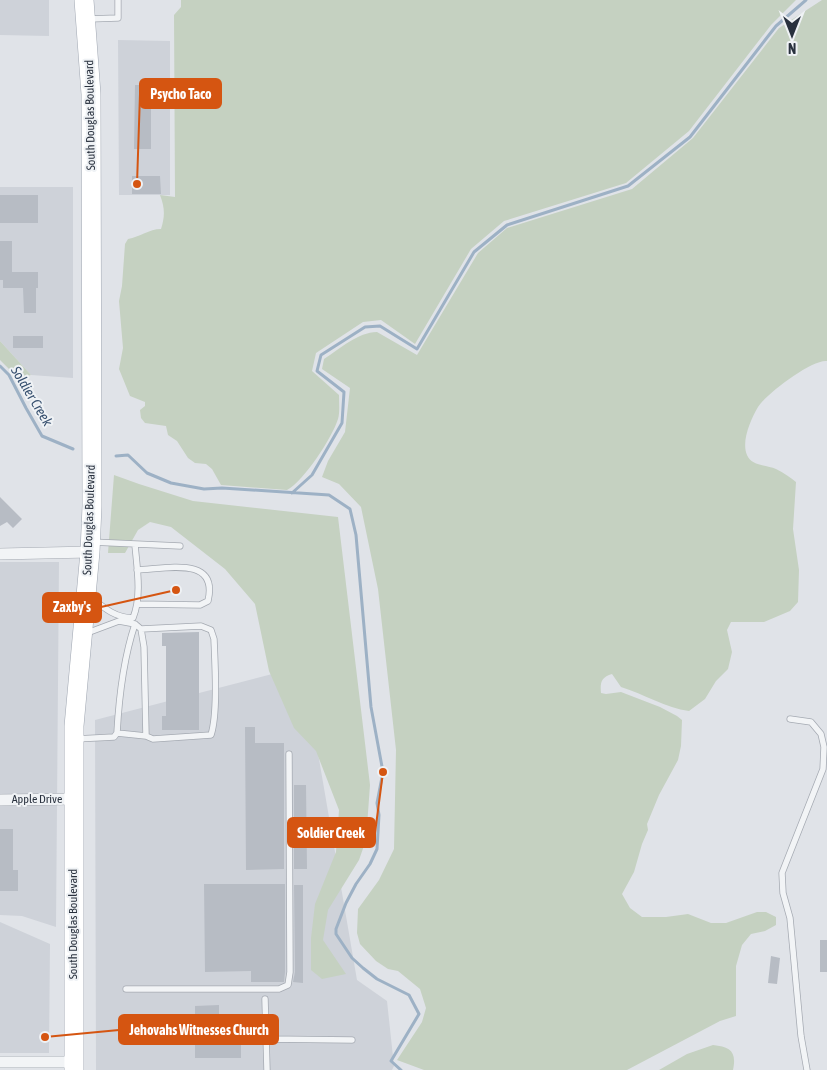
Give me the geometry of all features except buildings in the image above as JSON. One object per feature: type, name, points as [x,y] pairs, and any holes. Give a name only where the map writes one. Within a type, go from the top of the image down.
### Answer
[{"type":"main road","name":"South Douglas Boulevard","points":[[74,1066],[74,740],[92,506],[91,102],[84,0]]},
{"type":"street","points":[[0,554],[90,547]]},
{"type":"street","name":"Apple Drive","points":[[0,800],[73,799]]},
{"type":"street","points":[[0,1062],[74,1066]]},
{"type":"lane","points":[[86,19],[118,18],[118,0]]},
{"type":"lane","points":[[82,634],[133,618],[137,604],[135,545]]},
{"type":"lane","points":[[90,547],[180,546]]},
{"type":"lane","points":[[137,570],[195,568],[207,578],[209,586],[208,602],[200,605],[137,604]]},
{"type":"lane","points":[[86,594],[122,620],[135,624],[141,629],[144,647],[146,736]]},
{"type":"lane","points":[[74,740],[114,737],[117,733],[121,683],[128,644],[135,624]]},
{"type":"lane","points":[[117,733],[146,736],[153,739],[211,735],[214,726],[214,639],[211,630],[201,626],[141,629]]},
{"type":"lane","points":[[790,719],[811,722],[821,734],[824,747],[823,769],[782,873],[783,893],[790,918],[801,1036],[807,1070]]},
{"type":"lane","points":[[126,989],[279,989],[288,985],[290,972],[289,754]]},
{"type":"lane","points":[[265,999],[266,1070]]},
{"type":"lane","points":[[266,1039],[352,1040]]},
{"type":"shaded area","points":[[0,0],[49,0],[49,36],[0,35]]},
{"type":"shaded area","points":[[118,40],[170,41],[170,195],[119,195]]},
{"type":"shaded area","points":[[0,187],[73,187],[73,378],[31,375],[0,341]]},
{"type":"shaded area","points":[[0,562],[59,562],[56,927],[22,916],[0,915]]},
{"type":"shaded area","points":[[303,666],[357,980],[387,1001],[394,1066],[392,1070],[96,1070],[95,720]]},
{"type":"shaded area","points":[[0,922],[50,944],[49,1053],[0,1053]]},
{"type":"green space","points":[[181,0],[796,0],[771,25],[689,131],[626,183],[504,221],[471,249],[415,344],[381,320],[363,322],[316,353],[312,371],[339,395],[339,416],[330,437],[317,458],[301,478],[287,490],[221,485],[212,469],[206,464],[195,463],[188,458],[177,441],[168,435],[166,426],[145,423],[141,418],[140,410],[145,406],[145,402],[130,396],[119,369],[123,348],[119,301],[125,244],[128,239],[152,230],[161,229],[164,212],[160,195],[175,197],[174,15],[181,7]]},
{"type":"green space","points":[[822,0],[827,0],[827,361],[820,362],[801,371],[779,386],[763,401],[750,424],[745,443],[749,459],[760,465],[776,469],[796,482],[793,529],[799,570],[798,602],[790,611],[764,622],[731,622],[727,630],[732,652],[728,669],[716,681],[705,699],[689,711],[672,707],[621,687],[612,674],[603,679],[601,686],[601,693],[621,692],[660,707],[682,720],[681,746],[678,760],[659,795],[647,824],[648,830],[634,872],[622,894],[630,908],[642,917],[666,917],[688,914],[711,923],[726,923],[757,912],[766,912],[776,917],[776,925],[765,931],[751,934],[742,945],[736,966],[736,1016],[720,1021],[627,1070],[424,1070],[397,1060],[422,1022],[426,1008],[420,989],[398,971],[388,969],[376,961],[360,944],[357,933],[358,909],[379,880],[394,849],[396,750],[378,589],[361,507],[339,484],[322,477],[328,461],[345,432],[350,388],[322,369],[324,359],[356,338],[377,332],[417,355],[478,253],[507,228],[632,189],[693,138],[779,28]]},
{"type":"green space","points":[[0,341],[31,375],[18,378],[0,360]]},
{"type":"green space","points":[[114,475],[193,501],[338,517],[370,785],[366,840],[359,860],[328,910],[323,940],[346,974],[322,979],[311,970],[311,938],[315,904],[336,852],[339,810],[316,751],[294,728],[269,671],[255,604],[225,569],[171,527],[150,522],[138,530],[125,553],[108,553]]},
{"type":"green space","points":[[713,1045],[724,1047],[731,1051],[734,1058],[733,1070],[659,1070],[687,1054]]},
{"type":"waterway","points":[[292,493],[312,475],[342,423],[344,392],[317,371],[321,355],[365,327],[380,326],[417,349],[474,252],[507,225],[628,186],[690,137],[776,26],[806,0]]},
{"type":"waterway","name":"Soldier Creek","points":[[0,366],[9,375],[42,436],[73,449]]},
{"type":"waterway","name":"Soldier Creek","points":[[116,456],[128,455],[147,473],[171,483],[204,489],[222,488],[329,495],[350,509],[356,535],[371,707],[383,772],[377,803],[379,815],[377,849],[346,903],[336,929],[336,934],[352,958],[363,968],[377,979],[409,995],[419,1014],[391,1061],[401,1070]]},
{"type":"place","name":"Psycho Taco","points":[[137,184]]},
{"type":"place","name":"Zaxby's","points":[[176,590]]},
{"type":"place","name":"Soldier Creek","points":[[383,772]]},
{"type":"place","name":"Jehovahs Witnesses Church","points":[[45,1037]]}]
